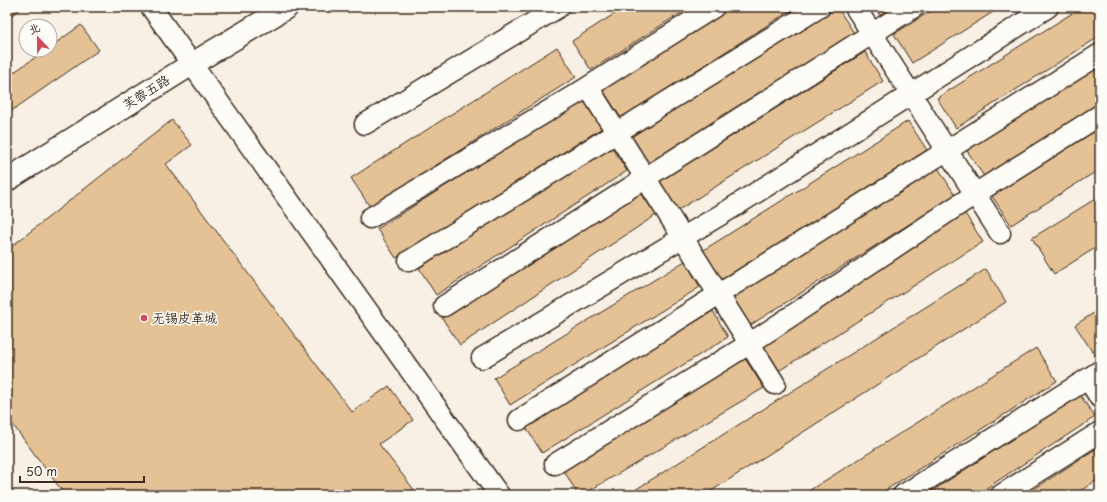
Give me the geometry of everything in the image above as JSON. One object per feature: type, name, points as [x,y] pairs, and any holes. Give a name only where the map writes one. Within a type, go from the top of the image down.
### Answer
[{"type":"street","points":[[151,7],[499,495]]},
{"type":"street","name":"芙蓉五路","points":[[7,180],[192,64],[287,7]]},
{"type":"street","points":[[365,124],[559,7]]},
{"type":"street","points":[[370,218],[588,87],[714,7]]},
{"type":"street","points":[[409,261],[820,7]]},
{"type":"street","points":[[855,7],[1000,233]]},
{"type":"street","points":[[444,306],[914,7]]},
{"type":"street","points":[[482,358],[732,208],[1048,7]]},
{"type":"street","points":[[518,420],[1100,54]]},
{"type":"street","points":[[588,87],[775,384]]},
{"type":"street","points":[[555,464],[750,344],[975,194],[1100,115]]},
{"type":"street","points":[[903,495],[1094,375],[1100,398]]},
{"type":"street","points":[[1001,495],[1100,432]]},
{"type":"building","points":[[7,7],[24,7],[7,18]]},
{"type":"building","points":[[625,7],[690,7],[591,70],[572,41]]},
{"type":"building","points":[[731,7],[796,7],[621,118],[602,89]]},
{"type":"building","points":[[837,7],[856,36],[650,167],[631,137]]},
{"type":"building","points":[[875,7],[894,7],[880,16]]},
{"type":"building","points":[[937,7],[1001,7],[912,63],[894,34]]},
{"type":"building","points":[[1082,7],[1100,7],[1100,36],[956,128],[937,98]]},
{"type":"building","points":[[81,25],[99,50],[7,114],[7,77],[34,58],[58,58],[58,41]]},
{"type":"building","points":[[557,47],[576,77],[370,207],[351,178]]},
{"type":"building","points":[[865,52],[883,81],[677,211],[659,182]]},
{"type":"building","points":[[1100,64],[1100,105],[985,178],[966,149]]},
{"type":"building","points":[[583,99],[602,128],[396,258],[377,229]]},
{"type":"building","name":"无锡皮革城","points":[[172,120],[192,145],[166,164],[352,412],[389,386],[413,420],[379,444],[418,495],[65,495],[7,417],[7,250]]},
{"type":"building","points":[[908,121],[927,150],[721,280],[702,251]]},
{"type":"building","points":[[1100,128],[1100,169],[1011,225],[992,196]]},
{"type":"building","points":[[611,146],[627,171],[436,295],[419,268]]},
{"type":"building","points":[[937,166],[955,195],[749,326],[731,296]]},
{"type":"building","points":[[640,192],[656,215],[460,345],[442,318]]},
{"type":"building","points":[[1100,196],[1100,245],[1054,274],[1032,238]]},
{"type":"building","points":[[964,212],[983,242],[777,372],[758,343]]},
{"type":"building","points":[[685,261],[700,287],[510,405],[494,378]]},
{"type":"building","points":[[986,269],[1006,302],[705,495],[627,495]]},
{"type":"building","points":[[1100,309],[1100,353],[1095,356],[1075,325]]},
{"type":"building","points":[[713,311],[728,337],[542,453],[525,426]]},
{"type":"building","points":[[1036,348],[1057,381],[878,495],[802,495]]},
{"type":"building","points":[[744,357],[764,388],[582,495],[578,495],[563,469]]},
{"type":"building","points":[[1080,395],[1095,417],[976,495],[926,495]]},
{"type":"building","points":[[1100,446],[1100,478],[1074,495],[1025,495]]},
{"type":"place","name":"无锡皮革城","points":[[144,318]]}]
